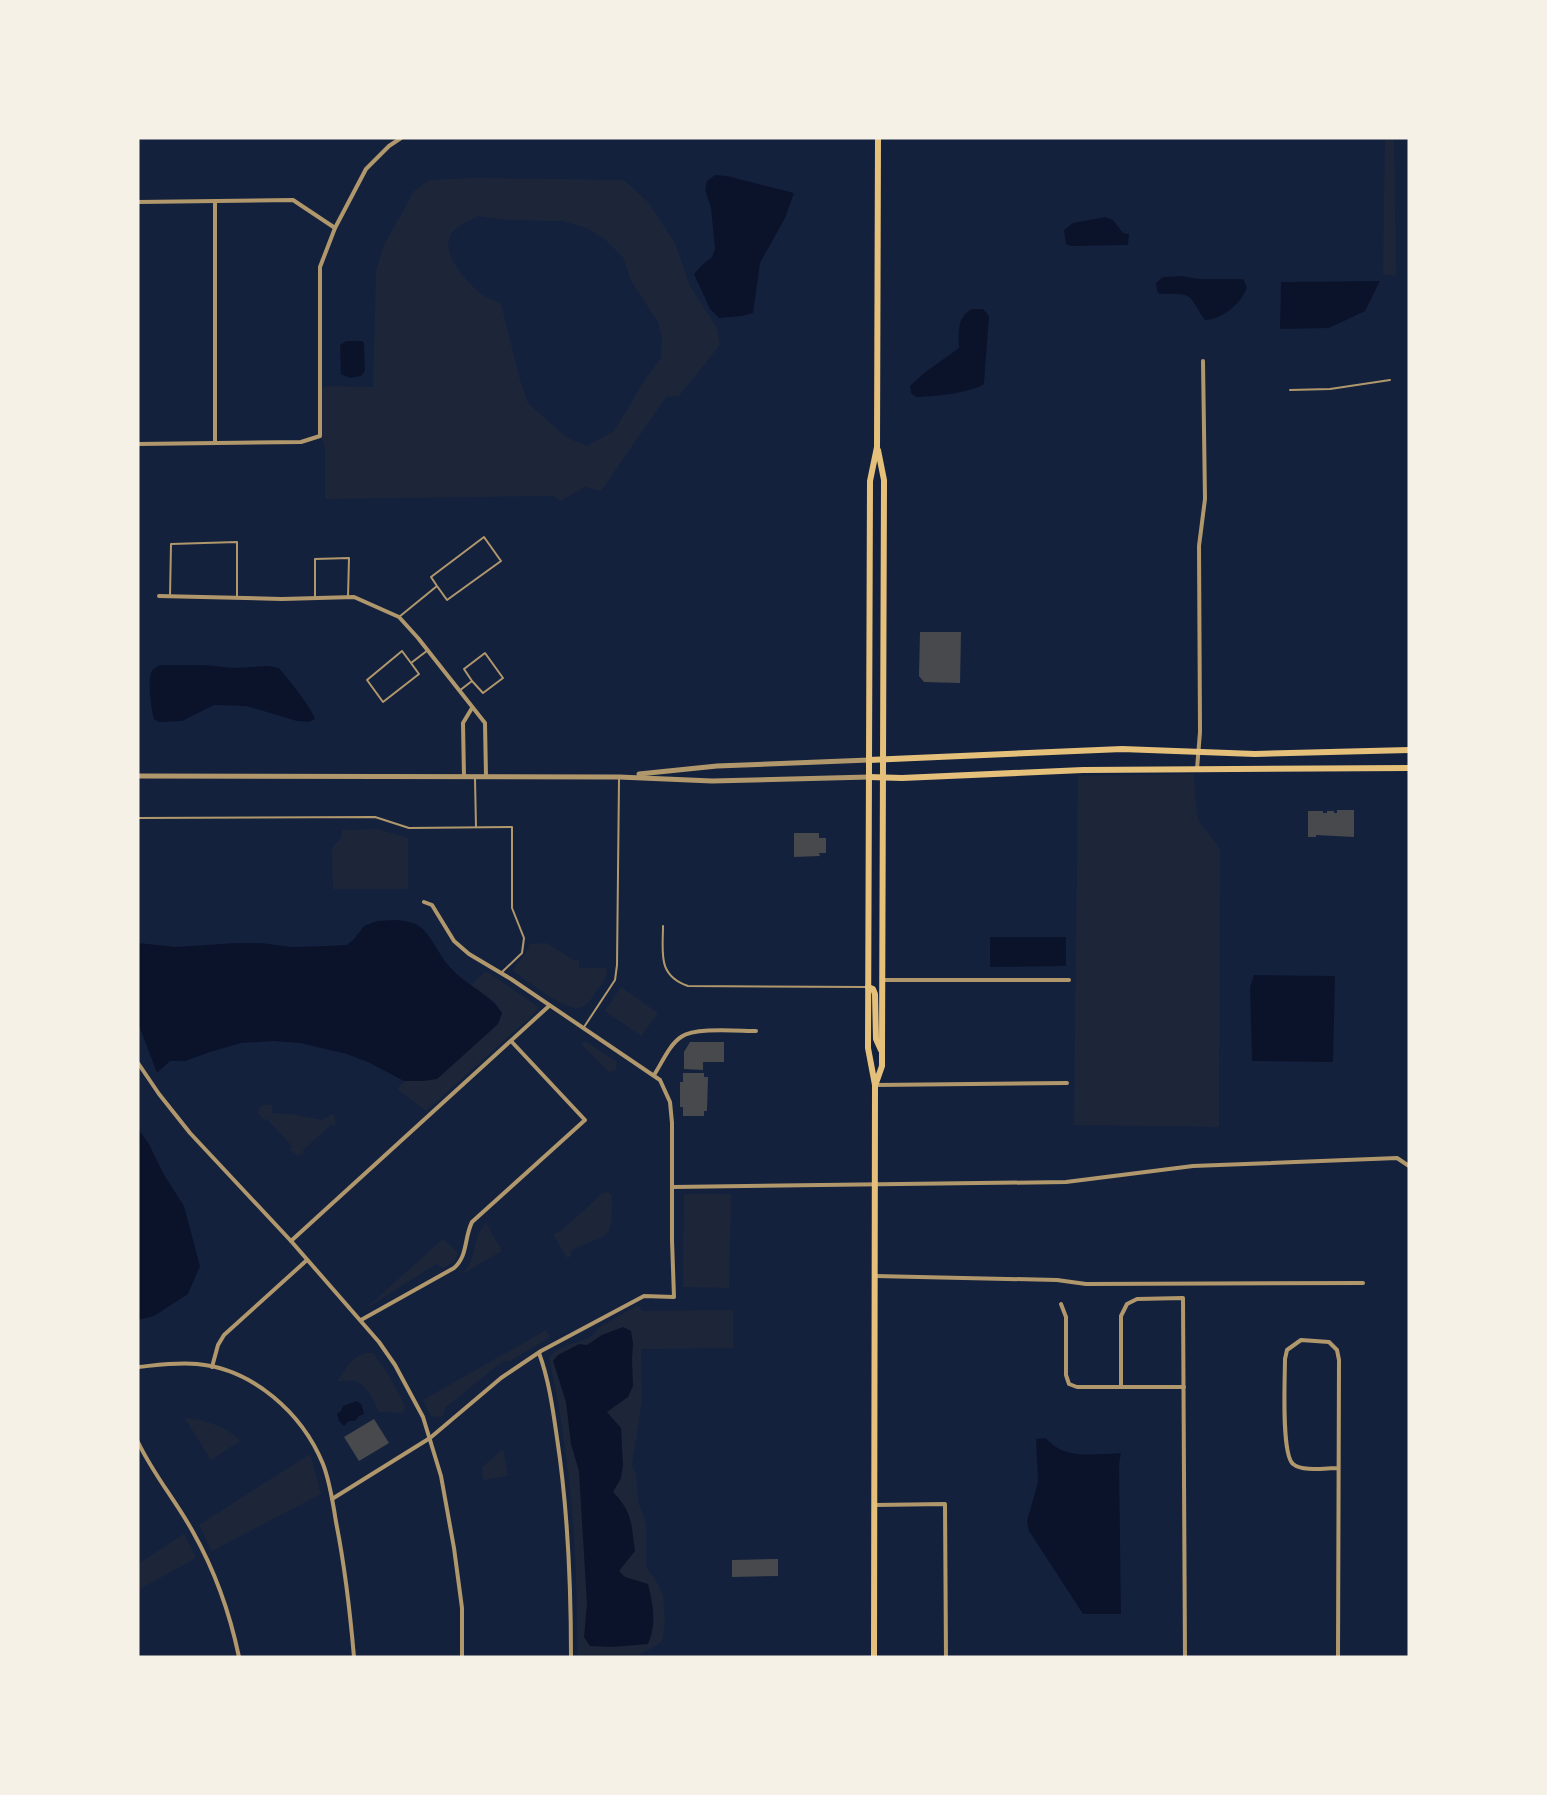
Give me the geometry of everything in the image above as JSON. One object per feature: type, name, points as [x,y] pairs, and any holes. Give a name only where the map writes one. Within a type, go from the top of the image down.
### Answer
[{"type":"main road","points":[[874,1657],[875,1085],[868,1048],[868,777],[870,481],[877,447],[878,138]]},
{"type":"main road","points":[[875,1085],[882,1066],[884,480],[877,447]]},
{"type":"main road","points":[[869,760],[1122,749],[1197,750],[1255,754],[1409,750]]},
{"type":"main road","points":[[868,777],[1020,771],[1409,768]]},
{"type":"main road","points":[[868,987],[873,989],[875,994],[876,1039],[882,1052]]},
{"type":"street","points":[[138,444],[301,442],[320,436],[320,267],[335,228],[366,169],[389,146],[401,138]]},
{"type":"street","points":[[138,202],[293,200],[335,228]]},
{"type":"street","points":[[215,202],[215,443]]},
{"type":"street","points":[[1197,769],[1200,732],[1199,546],[1205,499],[1203,361]]},
{"type":"street","points":[[159,596],[354,597],[399,617],[485,723],[486,777]]},
{"type":"street","points":[[464,777],[463,723],[472,708]]},
{"type":"street","points":[[619,777],[717,766],[869,760]]},
{"type":"street","points":[[138,776],[619,777],[712,781],[868,777]]},
{"type":"street","points":[[332,1499],[430,1438],[501,1378],[538,1353],[644,1296],[674,1297],[673,1127],[670,1102],[660,1080],[461,948],[449,934],[432,905],[423,902]]},
{"type":"street","points":[[882,980],[1069,980]]},
{"type":"street","points":[[291,1241],[549,1006]]},
{"type":"street","points":[[654,1075],[682,1035],[697,1032],[756,1031]]},
{"type":"street","points":[[361,1320],[460,1263],[464,1257],[468,1231],[472,1222],[585,1120],[511,1041]]},
{"type":"street","points":[[138,1063],[190,1133],[361,1320],[395,1365],[423,1417],[441,1476],[462,1608],[462,1657]]},
{"type":"street","points":[[875,1085],[1067,1083]]},
{"type":"street","points":[[673,1187],[1066,1182],[1192,1166],[1397,1158],[1409,1167]]},
{"type":"street","points":[[212,1367],[218,1345],[224,1335],[307,1260]]},
{"type":"street","points":[[874,1276],[1057,1280],[1086,1284],[1363,1283]]},
{"type":"street","points":[[1121,1387],[1121,1316],[1127,1304],[1137,1299],[1183,1298],[1185,1657]]},
{"type":"street","points":[[1062,1304],[1066,1317],[1066,1375],[1069,1384],[1077,1387],[1184,1387]]},
{"type":"street","points":[[1338,1468],[1299,1467],[1288,1457],[1286,1448],[1286,1359],[1287,1350],[1301,1340],[1329,1342],[1337,1350],[1339,1360],[1338,1657]]},
{"type":"street","points":[[538,1353],[554,1416],[566,1506],[571,1657]]},
{"type":"street","points":[[138,1367],[172,1363],[223,1369],[251,1381],[273,1396],[308,1435],[323,1466],[332,1499],[350,1610],[354,1657]]},
{"type":"street","points":[[138,1442],[192,1529],[212,1569],[240,1657]]},
{"type":"street","points":[[875,1504],[945,1504],[946,1657]]},
{"type":"lane","points":[[1290,390],[1330,389],[1390,380]]},
{"type":"lane","points":[[484,537],[501,561],[447,600],[437,586],[431,577],[484,537]]},
{"type":"lane","points":[[170,597],[171,544],[237,542],[237,598]]},
{"type":"lane","points":[[315,598],[315,559],[338,558],[349,558],[348,597]]},
{"type":"lane","points":[[399,617],[437,586]]},
{"type":"lane","points":[[411,663],[428,650]]},
{"type":"lane","points":[[402,651],[411,663],[419,674],[383,702],[367,680],[402,651]]},
{"type":"lane","points":[[485,653],[503,678],[483,693],[472,681],[464,669],[485,653]]},
{"type":"lane","points":[[459,691],[472,681]]},
{"type":"lane","points":[[475,777],[476,827]]},
{"type":"lane","points":[[584,1028],[615,980],[619,777]]},
{"type":"lane","points":[[138,818],[375,817],[409,828],[512,826],[512,908],[524,938],[522,953],[501,973]]},
{"type":"lane","points":[[663,926],[663,957],[667,972],[671,977],[688,986],[868,987]]},
{"type":"shaded area","points":[[1385,138],[1394,138],[1396,276],[1383,274]]},
{"type":"shaded area","points":[[715,175],[794,193],[785,218],[760,263],[753,313],[742,316],[719,318],[710,309],[694,274],[712,257],[715,249],[711,208],[705,190],[707,181]]},
{"type":"shaded area","points":[[476,178],[624,180],[648,202],[675,243],[690,286],[717,328],[720,345],[679,396],[666,397],[601,491],[585,487],[560,501],[554,496],[325,499],[325,445],[320,436],[320,386],[373,387],[376,271],[383,247],[414,191],[429,180]],"holes":[[[478,216],[507,220],[562,221],[587,228],[606,240],[623,257],[631,281],[658,322],[662,337],[661,358],[614,431],[587,446],[566,437],[528,403],[501,304],[482,295],[462,275],[452,259],[449,242],[453,231],[460,226]]]},
{"type":"shaded area","points":[[1105,217],[1113,220],[1123,233],[1129,234],[1128,245],[1070,246],[1066,244],[1064,230],[1073,223]]},
{"type":"shaded area","points":[[1181,276],[1199,279],[1243,279],[1247,287],[1241,299],[1230,310],[1218,317],[1205,320],[1189,297],[1157,292],[1156,283],[1163,277]]},
{"type":"shaded area","points":[[1380,281],[1365,311],[1329,328],[1280,329],[1281,282]]},
{"type":"shaded area","points":[[972,309],[983,309],[989,316],[984,384],[961,392],[916,397],[911,393],[910,386],[959,348],[961,321]]},
{"type":"shaded area","points":[[346,341],[364,343],[365,371],[361,376],[350,378],[341,374],[340,345]]},
{"type":"shaded area","points":[[160,665],[279,668],[305,701],[315,719],[309,722],[297,721],[246,706],[214,705],[182,721],[159,722],[154,719],[150,687],[152,671]]},
{"type":"shaded area","points":[[1194,774],[1198,820],[1220,849],[1219,1127],[1074,1125],[1078,776]]},
{"type":"shaded area","points":[[378,829],[408,838],[408,889],[333,889],[332,848],[342,837],[342,830]]},
{"type":"shaded area","points":[[397,920],[419,926],[450,967],[497,1006],[502,1013],[498,1024],[437,1079],[404,1081],[347,1054],[300,1043],[273,1041],[241,1043],[185,1061],[170,1061],[157,1073],[138,1023],[138,943],[176,947],[236,943],[292,947],[347,945],[364,926],[377,921]]},
{"type":"shaded area","points":[[990,937],[1066,937],[1066,966],[990,967]]},
{"type":"shaded area","points":[[547,943],[573,960],[579,960],[579,968],[607,968],[601,984],[590,1001],[583,1006],[578,1008],[564,1004],[513,971],[529,944]]},
{"type":"shaded area","points":[[486,971],[537,1006],[537,1011],[426,1111],[397,1089],[404,1081],[437,1079],[498,1024],[502,1013],[495,1002],[471,985]]},
{"type":"shaded area","points":[[1254,975],[1335,976],[1333,1062],[1252,1061],[1250,987]]},
{"type":"shaded area","points":[[621,987],[658,1013],[641,1036],[605,1011]]},
{"type":"shaded area","points":[[585,1041],[617,1062],[616,1070],[609,1072],[581,1044]]},
{"type":"shaded area","points":[[263,1105],[272,1105],[272,1113],[322,1120],[334,1115],[336,1123],[303,1150],[303,1154],[297,1155],[290,1150],[292,1146],[267,1119],[264,1120],[258,1113],[259,1108]]},
{"type":"shaded area","points":[[138,1129],[184,1206],[200,1266],[188,1294],[154,1316],[138,1320]]},
{"type":"shaded area","points":[[608,1192],[612,1196],[609,1230],[601,1238],[571,1251],[571,1256],[567,1258],[553,1234],[561,1231],[603,1193]]},
{"type":"shaded area","points":[[684,1194],[731,1194],[729,1288],[683,1287]]},
{"type":"shaded area","points":[[486,1223],[502,1251],[462,1274],[468,1267],[478,1235]]},
{"type":"shaded area","points":[[443,1239],[458,1253],[455,1261],[444,1268],[436,1264],[364,1310]]},
{"type":"shaded area","points":[[638,1305],[642,1311],[733,1310],[733,1348],[641,1349],[642,1400],[632,1465],[636,1474],[638,1501],[646,1524],[646,1567],[663,1595],[665,1620],[662,1642],[635,1657],[577,1657],[572,1507],[563,1432],[549,1358],[561,1348],[589,1338],[598,1328]]},
{"type":"shaded area","points":[[623,1327],[631,1331],[633,1386],[628,1397],[607,1412],[621,1428],[623,1465],[621,1478],[613,1492],[628,1512],[635,1551],[619,1571],[625,1577],[648,1584],[653,1606],[653,1622],[648,1644],[590,1646],[584,1637],[587,1604],[579,1471],[571,1444],[566,1402],[553,1361],[558,1355],[579,1344],[587,1345],[602,1335]]},
{"type":"shaded area","points":[[546,1330],[550,1337],[510,1361],[503,1361],[445,1408],[444,1415],[441,1417],[431,1416],[423,1400]]},
{"type":"shaded area","points":[[365,1353],[373,1353],[388,1374],[405,1406],[403,1413],[379,1412],[363,1385],[354,1381],[338,1381],[349,1364]]},
{"type":"shaded area","points":[[357,1401],[362,1405],[364,1414],[344,1426],[337,1414],[343,1406]]},
{"type":"shaded area","points":[[185,1418],[215,1425],[228,1431],[240,1441],[211,1460]]},
{"type":"shaded area","points":[[1046,1438],[1061,1450],[1070,1453],[1121,1453],[1119,1464],[1121,1614],[1083,1614],[1029,1531],[1027,1521],[1038,1482],[1036,1439]]},
{"type":"shaded area","points":[[503,1449],[508,1476],[483,1480],[482,1467]]},
{"type":"shaded area","points":[[310,1454],[321,1494],[212,1551],[199,1525]]},
{"type":"shaded area","points":[[184,1534],[196,1558],[138,1590],[138,1564]]},
{"type":"building","points":[[920,632],[961,632],[960,683],[924,682],[919,676]]},
{"type":"building","points":[[1337,810],[1354,810],[1354,837],[1316,835],[1316,837],[1308,837],[1308,811],[1337,813]]},
{"type":"building","points":[[794,833],[819,833],[819,838],[826,838],[826,853],[819,853],[820,856],[794,857]]},
{"type":"building","points":[[690,1042],[724,1042],[724,1062],[703,1062],[703,1070],[684,1069],[684,1052]]},
{"type":"building","points":[[683,1073],[704,1073],[704,1077],[708,1077],[707,1111],[704,1111],[704,1116],[683,1116],[683,1107],[680,1107],[680,1082],[683,1082]]},
{"type":"building","points":[[374,1419],[389,1443],[359,1461],[344,1437]]},
{"type":"building","points":[[778,1559],[778,1576],[732,1577],[732,1560]]}]
